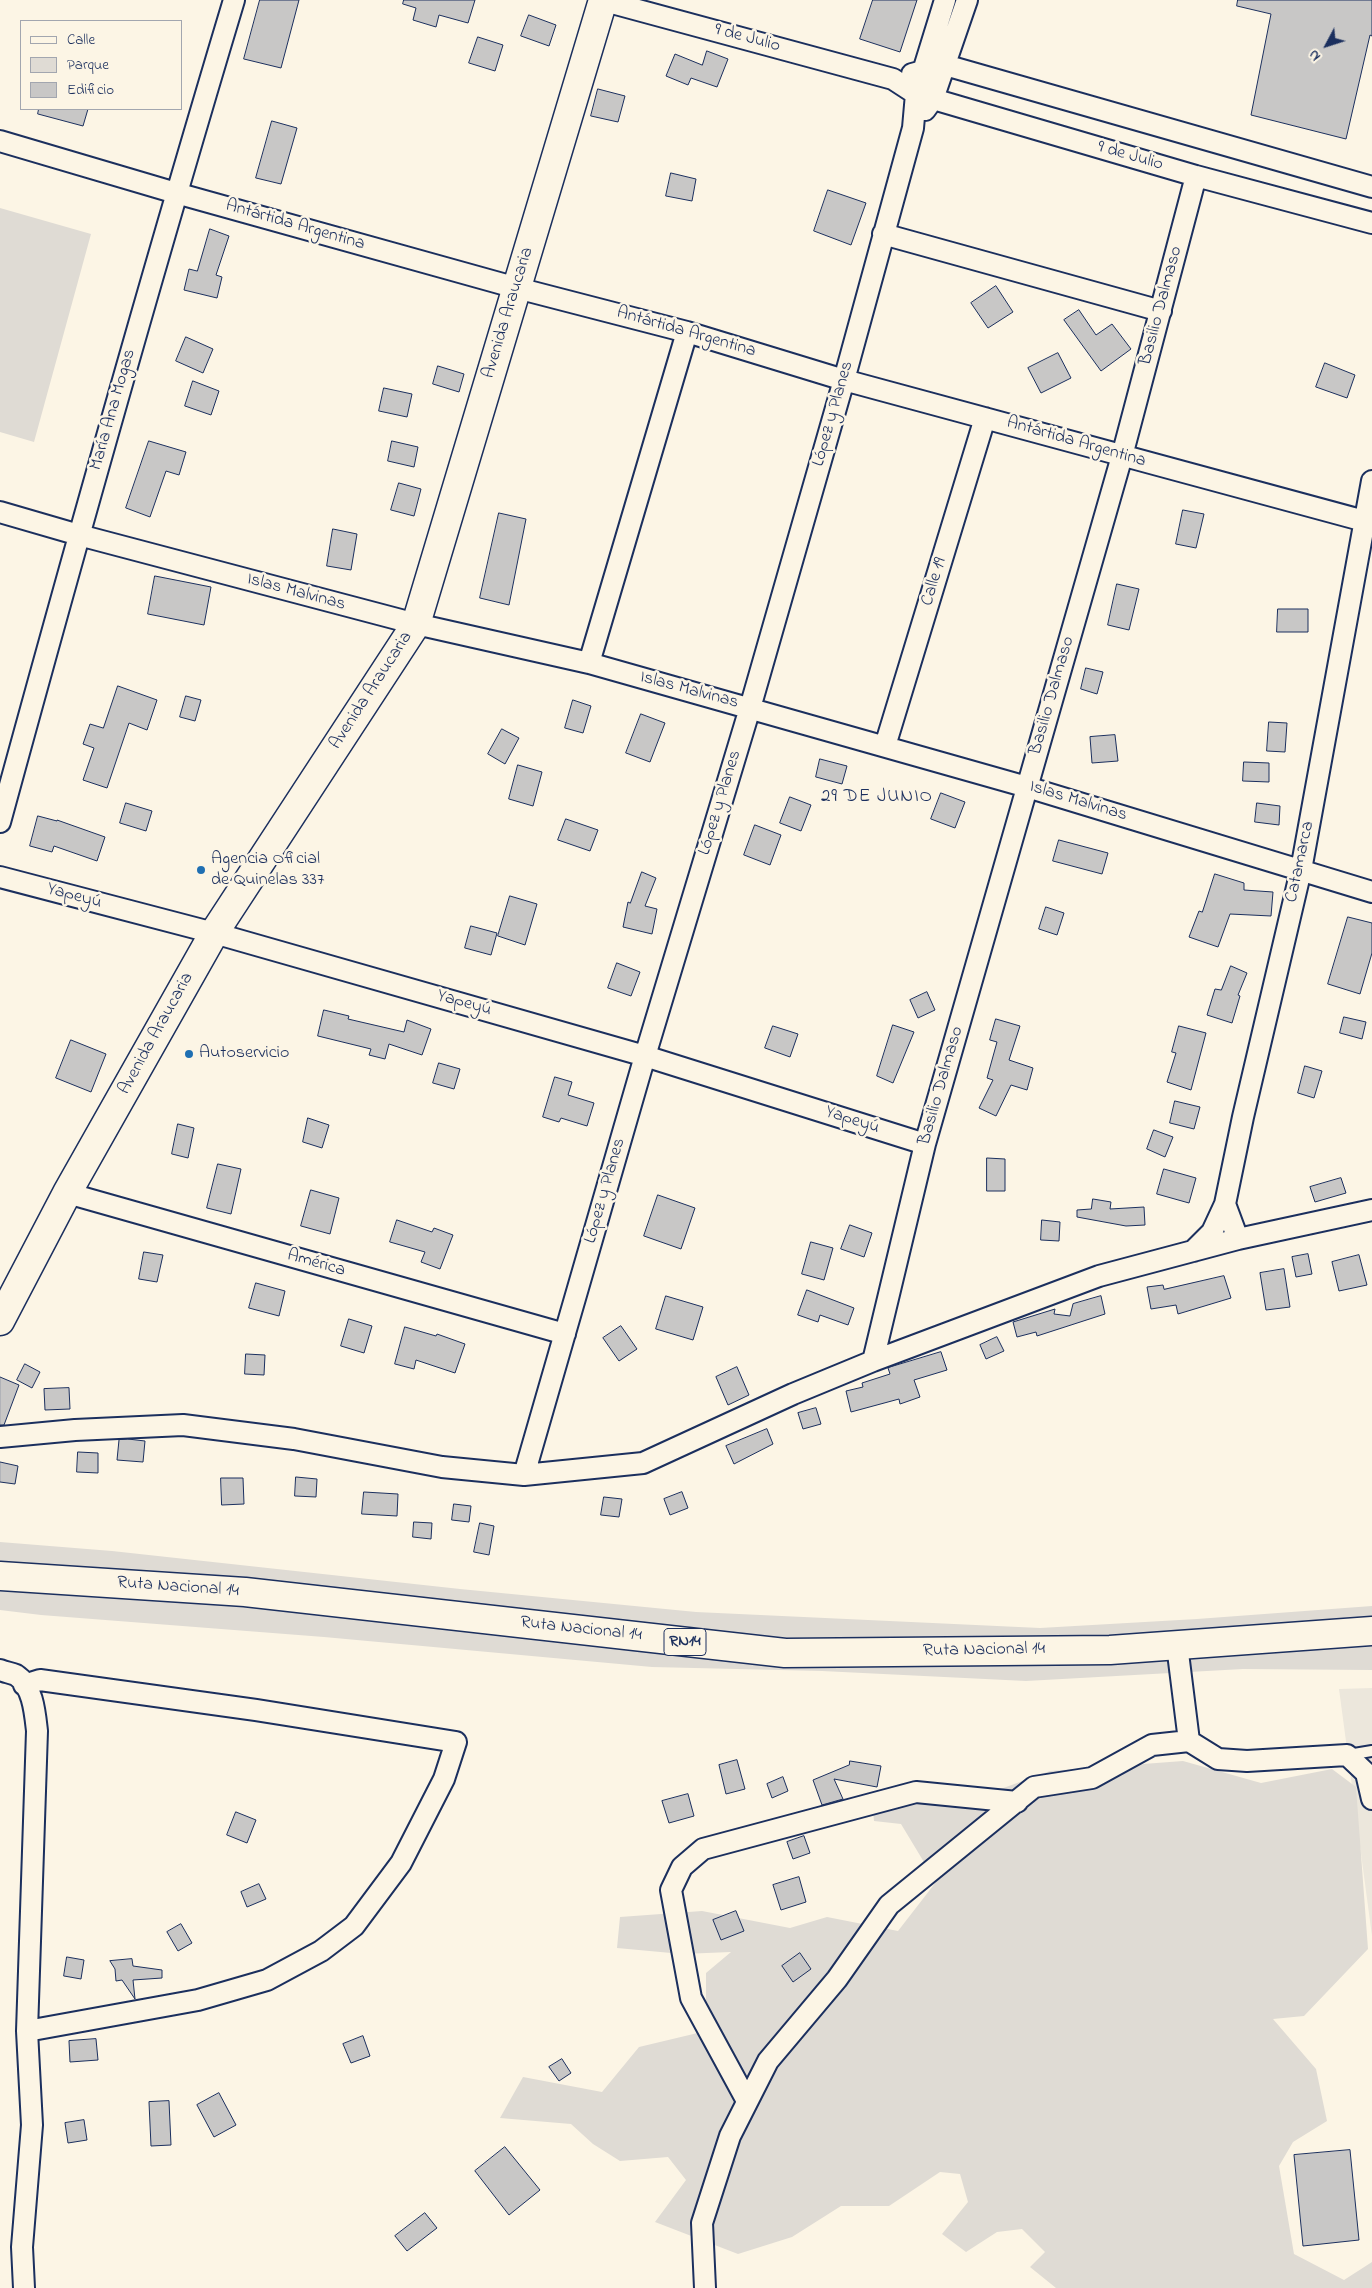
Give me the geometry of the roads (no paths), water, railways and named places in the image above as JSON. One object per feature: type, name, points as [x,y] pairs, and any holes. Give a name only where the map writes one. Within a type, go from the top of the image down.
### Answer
[{"type":"main road","name":"Avenida Araucaria","points":[[0,1321],[67,1193],[214,933],[416,624],[603,0]]},
{"type":"main road","name":"Ruta Nacional 14","points":[[0,1576],[245,1592],[785,1653],[1110,1650],[1372,1631]]},
{"type":"street","name":"María Ana Mogas","points":[[0,822],[78,535],[176,193],[234,0]]},
{"type":"street","name":"9 de Julio","points":[[603,0],[893,79],[925,97],[1196,176],[1372,224]]},
{"type":"street","name":"López y Planes","points":[[925,97],[923,71],[945,0]]},
{"type":"street","name":"López y Planes","points":[[524,1475],[645,1056],[750,708],[844,380],[882,234],[913,128],[925,97],[945,65],[967,0]]},
{"type":"street","points":[[893,79],[945,65],[1372,187]]},
{"type":"street","name":"Antártida Argentina","points":[[0,141],[176,193],[517,288],[687,332],[844,380],[1368,522]]},
{"type":"street","name":"Basilio Dalmaso","points":[[873,1361],[925,1144],[1122,456],[1196,176]]},
{"type":"street","points":[[882,234],[1161,311]]},
{"type":"street","points":[[589,663],[687,332]]},
{"type":"street","name":"Calle 19","points":[[885,746],[985,418]]},
{"type":"street","name":"Catamarca","points":[[1193,1251],[1212,1232],[1225,1204],[1243,1117],[1301,870],[1368,522],[1372,481]]},
{"type":"street","name":"Islas Malvinas","points":[[0,512],[78,535],[416,624],[589,663],[1028,787],[1372,892]]},
{"type":"street","name":"Yapeyú","points":[[0,877],[214,933],[645,1056],[925,1144]]},
{"type":"street","name":"América","points":[[67,1193],[565,1334]]},
{"type":"street","points":[[1225,1204],[1238,1239]]},
{"type":"street","points":[[0,1437],[75,1430],[183,1426],[294,1439],[442,1467],[524,1475],[643,1463],[793,1394],[873,1361],[1099,1276],[1238,1239],[1372,1210]]},
{"type":"street","points":[[1177,1645],[1189,1741]]},
{"type":"street","points":[[0,1670],[17,1676],[24,1685],[33,1703],[37,1731],[26,2031],[32,2125],[22,2247],[24,2288]]},
{"type":"street","points":[[24,1685],[40,1680],[256,1710],[456,1742],[444,1779],[401,1863],[354,1926],[321,1951],[267,1980],[198,2000],[26,2031]]},
{"type":"street","points":[[705,2288],[702,2223],[730,2136],[768,2061],[837,1979],[889,1905],[1034,1787],[1092,1778],[1152,1745],[1189,1741],[1218,1759],[1228,1760],[1247,1761],[1347,1755],[1366,1773],[1372,1799]]},
{"type":"street","points":[[748,2101],[690,1998],[671,1890],[682,1867],[703,1849],[916,1792],[1017,1802]]},
{"type":"lane","points":[[1347,1755],[1372,1751]]},
{"type":"place","name":"Agencia Oficial de Quinelas 337","points":[[201,870]]},
{"type":"place","name":"Autoservicio","points":[[189,1054]]},
{"type":"district","name":"29 DE JUNIO","points":[[877,798]]}]
